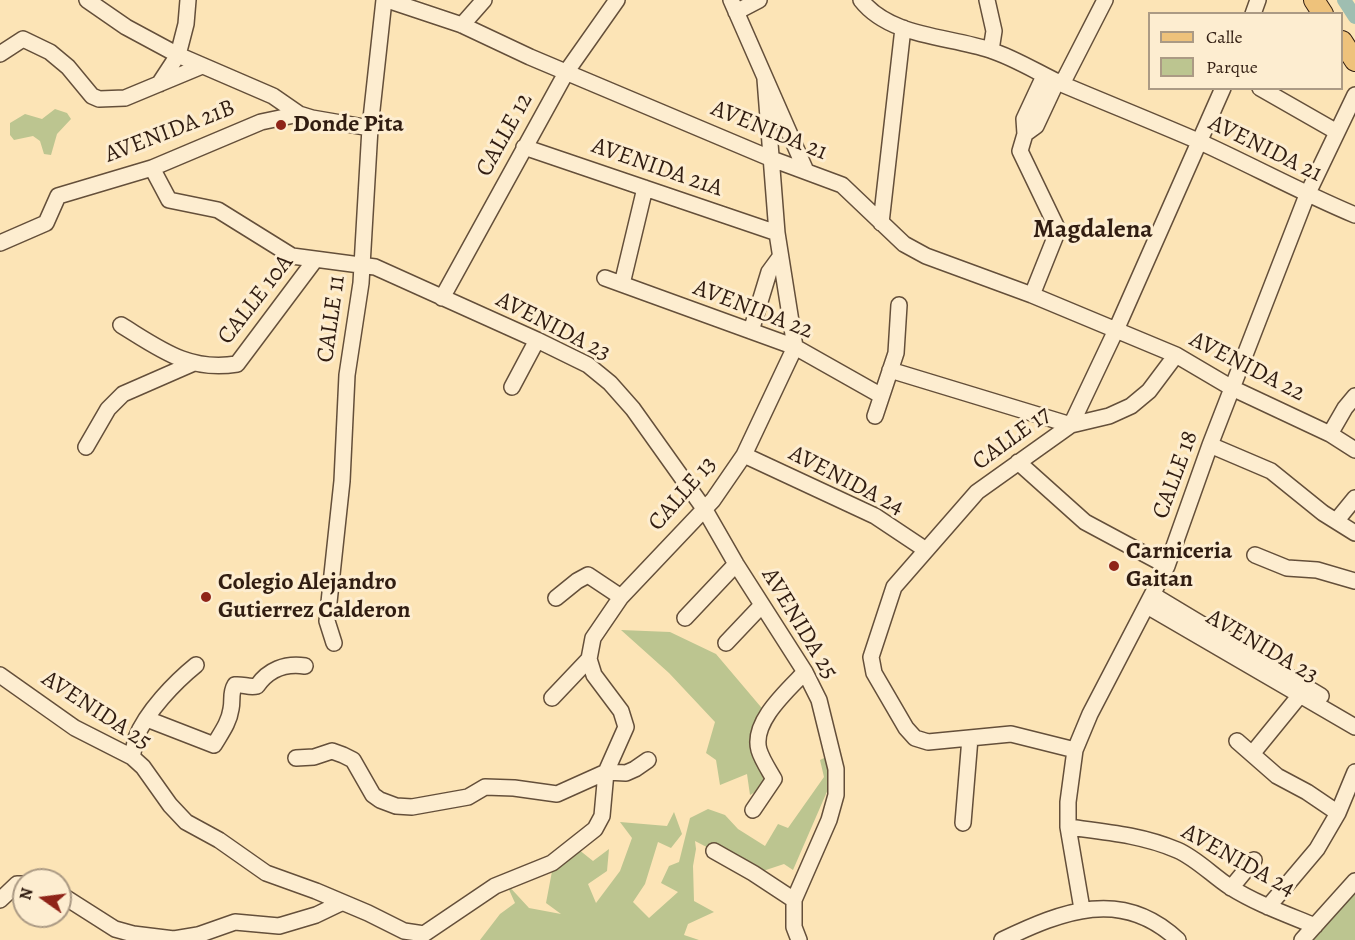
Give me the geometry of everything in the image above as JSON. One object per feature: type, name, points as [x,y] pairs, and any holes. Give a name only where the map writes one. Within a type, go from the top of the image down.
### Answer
[{"type":"main road","points":[[1343,44],[1355,60]]},
{"type":"street","points":[[87,0],[126,27],[178,55],[273,96],[299,114],[370,128]]},
{"type":"street","points":[[159,84],[178,55],[186,24],[188,0]]},
{"type":"street","name":"AVENIDA 21","points":[[385,0],[462,25],[772,159],[842,185],[904,244],[926,256],[1032,295],[1116,330]]},
{"type":"street","name":"CALLE 11","points":[[334,643],[327,621],[342,481],[347,375],[362,264],[370,128],[385,0]]},
{"type":"street","points":[[462,25],[484,0]]},
{"type":"street","name":"CALLE 12","points":[[442,298],[567,71],[617,0]]},
{"type":"street","points":[[759,0],[733,6],[806,171]]},
{"type":"street","points":[[861,0],[866,7],[884,20],[903,28],[881,223]]},
{"type":"street","points":[[987,0],[994,31],[991,50]]},
{"type":"street","points":[[1032,295],[1058,230],[1020,151],[1025,134],[1024,119],[1054,80],[1105,0]]},
{"type":"street","name":"AVENIDA 21","points":[[903,28],[991,50],[1054,80],[1200,142],[1307,195],[1355,215]]},
{"type":"street","points":[[0,54],[23,39],[50,52],[68,67],[92,96],[99,99],[125,98],[202,66]]},
{"type":"street","points":[[765,79],[777,233],[795,347]]},
{"type":"street","name":"CALLE 17","points":[[970,738],[928,742],[915,738],[906,728],[874,673],[872,657],[894,587],[977,492],[1071,425],[1116,330],[1222,90]]},
{"type":"street","points":[[1264,90],[1337,132]]},
{"type":"street","name":"CALLE 18","points":[[1083,909],[1068,827],[1068,802],[1076,750],[1090,714],[1167,566],[1210,445],[1307,195],[1355,95]]},
{"type":"street","name":"AVENIDA 21B","points":[[0,243],[46,223],[58,196],[152,168],[261,122],[299,114]]},
{"type":"street","name":"AVENIDA 21A","points":[[524,147],[777,233]]},
{"type":"street","points":[[152,168],[169,200],[218,210],[292,256],[362,264]]},
{"type":"street","points":[[622,284],[645,188]]},
{"type":"street","points":[[751,331],[769,272],[780,257]]},
{"type":"street","name":"CALLE 10A","points":[[194,363],[219,367],[237,364],[315,260]]},
{"type":"street","name":"AVENIDA 23","points":[[362,264],[375,267],[588,365],[610,383],[633,409],[705,510]]},
{"type":"street","name":"AVENIDA 22","points":[[605,278],[795,347],[880,395]]},
{"type":"street","points":[[875,416],[880,395],[896,353],[899,305]]},
{"type":"street","points":[[121,325],[172,357],[194,363]]},
{"type":"street","name":"AVENIDA 22","points":[[1116,330],[1176,355],[1232,388],[1330,434],[1355,450]]},
{"type":"street","points":[[512,387],[537,340]]},
{"type":"street","name":"CALLE 13","points":[[590,659],[593,638],[621,597],[686,527],[705,510],[744,455],[795,347]]},
{"type":"street","points":[[890,370],[1071,425],[1109,416],[1131,406],[1149,391],[1176,355]]},
{"type":"street","points":[[86,447],[108,410],[123,394],[194,363]]},
{"type":"street","points":[[1330,434],[1355,396]]},
{"type":"street","points":[[1210,445],[1271,471],[1323,513],[1355,533]]},
{"type":"street","name":"AVENIDA 24","points":[[744,455],[875,516],[926,550]]},
{"type":"street","points":[[1018,462],[1085,522],[1167,566]]},
{"type":"street","points":[[1337,520],[1355,498]]},
{"type":"street","name":"AVENIDA 25","points":[[705,510],[736,564],[805,672],[819,700],[836,769],[836,795],[829,820],[794,900],[796,933]]},
{"type":"street","points":[[1255,555],[1287,568],[1317,570],[1355,581]]},
{"type":"street","points":[[685,618],[736,564]]},
{"type":"street","points":[[556,598],[588,575],[621,597]]},
{"type":"street","name":"AVENIDA 23","points":[[1150,600],[1302,691],[1355,727]]},
{"type":"street","points":[[726,643],[762,605]]},
{"type":"street","points":[[552,698],[590,659]]},
{"type":"street","points":[[590,659],[594,675],[621,711],[626,727],[606,772]]},
{"type":"street","points":[[147,719],[214,745],[228,722],[232,708],[231,691],[235,686],[241,684],[256,686],[281,666],[292,664],[304,666]]},
{"type":"street","points":[[132,757],[136,738],[147,719],[178,680],[196,665]]},
{"type":"street","points":[[753,810],[774,779],[759,750],[758,736],[770,709],[805,672]]},
{"type":"street","name":"AVENIDA 25","points":[[0,675],[75,728],[132,757],[186,822],[219,840],[266,873],[316,891],[404,931],[424,934],[495,886],[552,863],[595,829],[602,816],[606,772]]},
{"type":"street","points":[[1252,754],[1302,691]]},
{"type":"street","name":"AVENIDA 23","points":[[1302,691],[1355,716]]},
{"type":"street","points":[[963,823],[970,738],[1011,734],[1076,750]]},
{"type":"street","points":[[1237,741],[1277,776],[1307,792],[1338,813]]},
{"type":"street","points":[[296,758],[314,757],[332,751],[343,754],[353,760],[373,795],[396,806],[411,807],[468,796],[485,787],[514,788],[557,794],[606,772],[626,773],[648,760]]},
{"type":"street","points":[[1268,907],[1317,849],[1338,813],[1355,772]]},
{"type":"street","name":"AVENIDA 24","points":[[1068,827],[1127,834],[1155,841],[1180,851],[1231,888],[1268,907],[1315,926]]},
{"type":"street","points":[[714,851],[794,900]]},
{"type":"street","points":[[1231,888],[1254,860]]},
{"type":"street","points":[[1302,940],[1355,881]]},
{"type":"street","points":[[0,900],[12,890]]},
{"type":"street","points":[[72,902],[116,929],[133,934],[174,939],[198,935],[235,922],[279,926],[316,915],[341,903]]},
{"type":"street","points":[[1002,940],[1042,921],[1083,909],[1115,908],[1145,917],[1168,930],[1178,940]]},
{"type":"street","points":[[783,940],[796,933]]},
{"type":"green space","points":[[55,109],[67,113],[71,119],[57,134],[51,155],[44,154],[40,141],[33,136],[14,140],[10,135],[10,123],[25,114],[42,119]]},
{"type":"green space","points":[[621,630],[670,632],[716,654],[766,713],[753,743],[772,782],[750,795],[747,774],[720,785],[716,760],[706,753],[715,722],[669,673]]},
{"type":"green space","points":[[826,757],[832,780],[793,870],[784,864],[757,873],[695,841],[694,901],[714,912],[688,924],[684,935],[699,940],[480,940],[500,914],[515,903],[506,883],[529,908],[561,914],[546,903],[553,866],[578,849],[593,861],[609,849],[607,871],[588,884],[596,903],[620,871],[632,838],[620,822],[667,826],[674,812],[682,834],[671,848],[658,842],[645,884],[633,902],[649,918],[678,892],[661,883],[669,866],[679,862],[690,818],[708,809],[725,815],[738,829],[765,846],[778,824],[788,828],[824,777],[820,760]]},
{"type":"green space","points":[[1355,889],[1355,940],[1311,940]]},
{"type":"waterway","points":[[1344,0],[1355,17]]},
{"type":"place","name":"Donde Pita","points":[[281,125]]},
{"type":"place","name":"Carniceria Gaitan","points":[[1114,566]]},
{"type":"place","name":"Colegio Alejandro Gutierrez Calderon","points":[[206,597]]},
{"type":"district","name":"Magdalena","points":[[1093,231]]}]
